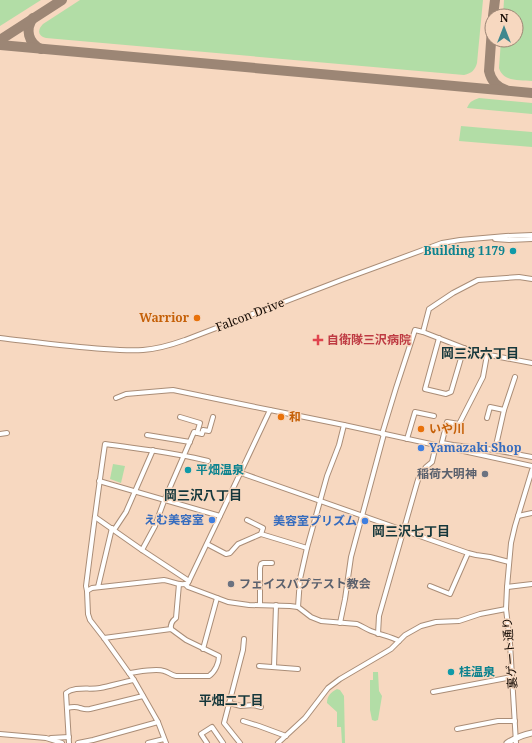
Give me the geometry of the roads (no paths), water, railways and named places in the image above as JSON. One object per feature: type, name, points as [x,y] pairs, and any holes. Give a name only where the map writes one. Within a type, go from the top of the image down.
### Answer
[{"type":"main road","points":[[507,743],[516,740],[523,735],[532,733]]},
{"type":"street","name":"Falcon Drive","points":[[0,339],[90,348],[143,350],[158,348],[185,340],[344,279],[442,244],[460,240],[532,234]]},
{"type":"street","name":"Falcon Drive","points":[[485,238],[509,240],[532,239]]},
{"type":"street","points":[[423,332],[429,309],[453,293],[478,280],[519,277],[532,279]]},
{"type":"street","points":[[340,623],[351,557],[383,434],[415,330],[473,352],[532,363]]},
{"type":"street","points":[[439,338],[425,389],[446,394],[451,392],[464,348]]},
{"type":"street","points":[[442,445],[447,422],[459,424],[483,377],[487,355]]},
{"type":"street","points":[[495,450],[504,410],[515,377]]},
{"type":"street","points":[[116,398],[126,394],[172,390],[436,445],[453,445],[495,450],[532,457]]},
{"type":"street","points":[[487,418],[490,407],[504,410]]},
{"type":"street","points":[[185,584],[189,580],[207,544],[270,410]]},
{"type":"street","points":[[407,439],[415,412],[434,416]]},
{"type":"street","points":[[180,417],[200,423],[197,433]]},
{"type":"street","points":[[142,550],[155,526],[164,501],[194,432],[202,434],[203,430],[209,431],[213,417]]},
{"type":"street","points":[[298,607],[300,579],[307,548],[344,425]]},
{"type":"street","points":[[0,434],[7,433]]},
{"type":"street","points":[[147,435],[190,442]]},
{"type":"street","points":[[148,743],[165,741],[158,722],[134,680],[88,617],[86,586],[105,444],[153,450],[208,461]]},
{"type":"street","points":[[378,634],[379,616],[417,483],[426,467],[432,462],[436,445]]},
{"type":"street","points":[[442,445],[532,466]]},
{"type":"street","points":[[98,587],[113,529],[126,512],[153,450]]},
{"type":"street","name":"裏ゲート通り","points":[[516,740],[510,644],[506,609],[507,587],[511,544],[532,470]]},
{"type":"street","points":[[241,473],[468,553],[509,562]]},
{"type":"street","points":[[99,481],[220,516]]},
{"type":"street","points":[[518,516],[532,513]]},
{"type":"street","points":[[95,517],[142,550],[189,580]]},
{"type":"street","points":[[247,520],[263,528],[261,534]]},
{"type":"street","points":[[207,544],[226,554],[230,553],[238,544],[261,534],[307,548]]},
{"type":"street","points":[[430,586],[450,594],[468,553]]},
{"type":"street","points":[[260,605],[260,568],[263,562],[272,563]]},
{"type":"street","points":[[87,590],[98,587],[170,580],[179,584],[185,584],[188,587],[228,602],[298,607],[311,617],[321,621],[357,624],[369,631],[399,641]]},
{"type":"street","points":[[171,629],[170,625],[176,618],[179,584]]},
{"type":"street","points":[[507,587],[532,584]]},
{"type":"street","points":[[203,649],[217,598]]},
{"type":"street","points":[[274,667],[276,605]]},
{"type":"street","points":[[278,743],[305,718],[328,688],[340,678],[391,649],[410,632],[421,626],[436,622],[459,621],[480,614],[506,609]]},
{"type":"street","points":[[104,638],[171,629],[186,640],[219,656],[216,667],[212,675],[209,676],[176,676],[163,670],[129,673]]},
{"type":"street","points":[[240,743],[224,722],[243,650],[244,638]]},
{"type":"street","points":[[259,666],[298,669]]},
{"type":"street","points":[[433,692],[512,677]]},
{"type":"street","points":[[70,743],[66,695],[68,691],[97,688],[134,680]]},
{"type":"street","points":[[67,708],[74,707],[85,710],[144,696]]},
{"type":"street","points":[[229,703],[241,706],[252,705],[261,707]]},
{"type":"street","points":[[242,721],[286,736]]},
{"type":"street","points":[[457,729],[498,721],[515,721]]},
{"type":"street","points":[[78,743],[158,722]]},
{"type":"street","points":[[207,743],[202,734],[212,727],[223,743]]},
{"type":"street","points":[[0,734],[46,738],[69,737]]},
{"type":"street","points":[[46,738],[62,743]]},
{"type":"place","name":"Building 1179","points":[[513,251]]},
{"type":"place","name":"Warrior","points":[[197,318]]},
{"type":"place","name":"自衛隊三沢病院","points":[[318,340]]},
{"type":"place","name":"和","points":[[281,417]]},
{"type":"place","name":"いや川","points":[[421,429]]},
{"type":"place","name":"Yamazaki Shop","points":[[421,448]]},
{"type":"place","name":"平畑温泉","points":[[188,470]]},
{"type":"place","name":"稲荷大明神","points":[[485,474]]},
{"type":"place","name":"えむ美容室","points":[[212,520]]},
{"type":"place","name":"美容室プリズム","points":[[365,521]]},
{"type":"place","name":"フェイスバプテスト教会","points":[[231,584]]},
{"type":"place","name":"桂温泉","points":[[451,672]]},
{"type":"district","name":"岡三沢六丁目","points":[[480,353]]},
{"type":"district","name":"岡三沢八丁目","points":[[203,495]]},
{"type":"district","name":"岡三沢七丁目","points":[[411,531]]},
{"type":"district","name":"平畑二丁目","points":[[231,700]]}]
